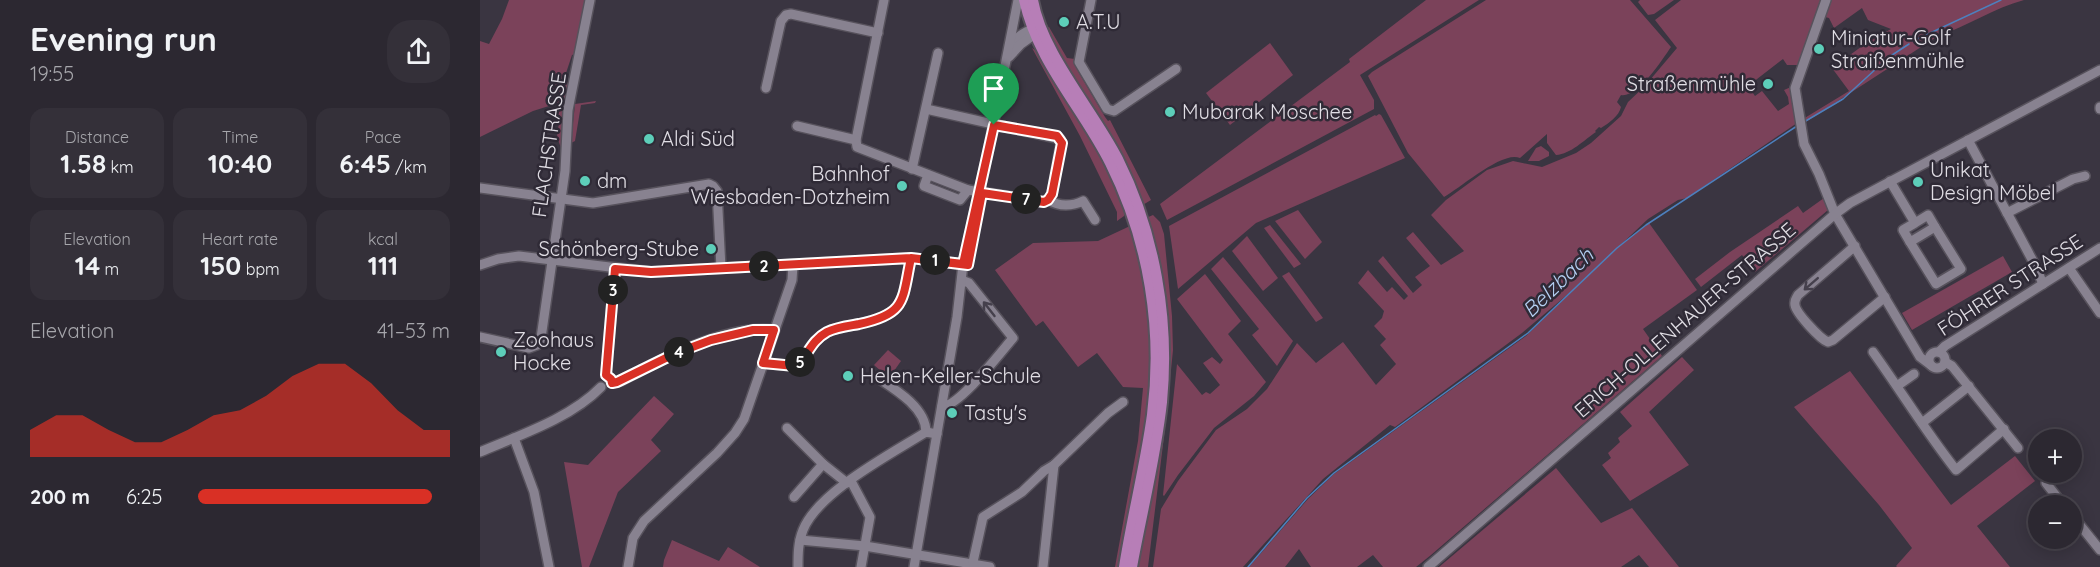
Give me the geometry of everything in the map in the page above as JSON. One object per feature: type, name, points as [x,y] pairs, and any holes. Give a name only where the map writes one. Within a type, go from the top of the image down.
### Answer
[{"type":"main road","points":[[1024,0],[1044,56],[1099,142],[1120,186],[1140,241],[1152,301],[1156,351],[1154,399],[1145,461],[1124,567]]},
{"type":"main road","points":[[1033,0],[1036,32],[1052,51],[1119,161],[1143,221],[1158,282],[1164,334],[1162,400],[1153,462],[1132,567]]},
{"type":"street","name":"FLACHSTRASSE","points":[[480,337],[525,348],[537,345],[541,338],[561,198],[568,110],[590,0]]},
{"type":"street","points":[[857,144],[884,0]]},
{"type":"street","points":[[914,567],[965,264],[1018,0]]},
{"type":"street","points":[[1091,0],[1079,62],[1107,109],[1114,111],[1176,69]]},
{"type":"street","name":"FÖHRER STRASSE","points":[[1826,0],[1795,88],[1806,150],[1819,174],[1835,214],[1855,246],[1917,351],[1922,359],[1940,368],[1945,362],[1945,357],[1935,353],[1917,351]]},
{"type":"street","points":[[766,88],[781,21],[786,15],[791,14],[878,33]]},
{"type":"street","points":[[1009,48],[1018,36],[1036,32]]},
{"type":"street","points":[[1006,62],[1021,44],[1036,32]]},
{"type":"street","points":[[911,181],[938,53]]},
{"type":"street","name":"ERICH-OLLENHAUER-STRASSE","points":[[1428,567],[1835,214],[1850,203],[2100,70]]},
{"type":"street","points":[[797,126],[857,144],[928,176],[924,186],[960,200],[968,190],[1044,202],[1048,200],[1052,194],[1062,143],[1057,136],[994,125],[926,109]]},
{"type":"street","points":[[1968,140],[2043,284]]},
{"type":"street","points":[[2007,213],[2073,179],[2085,176]]},
{"type":"street","points":[[1890,182],[1915,223]]},
{"type":"street","points":[[480,188],[600,202],[705,184],[711,185],[717,191],[721,268]]},
{"type":"street","points":[[1048,200],[1074,206],[1083,201],[1095,219]]},
{"type":"street","points":[[1928,215],[1960,269],[1936,284],[1903,230],[1915,223],[1928,215]]},
{"type":"street","points":[[1910,242],[1935,227]]},
{"type":"street","points":[[1855,246],[1798,295],[1795,303],[1797,309],[1821,339],[1828,342],[1885,297]]},
{"type":"street","name":"FÖHRER STRASSE","points":[[1932,366],[1929,360],[1935,353],[2100,248]]},
{"type":"street","points":[[480,265],[519,256],[651,272],[911,258],[965,264]]},
{"type":"street","points":[[763,363],[795,366],[801,362],[815,341],[831,331],[866,322],[896,310],[903,298],[911,258]]},
{"type":"street","points":[[957,316],[965,264]]},
{"type":"street","points":[[628,567],[633,538],[644,521],[717,453],[735,433],[750,403],[792,280],[792,265]]},
{"type":"street","points":[[2069,268],[2100,313]]},
{"type":"street","points":[[480,452],[514,438],[585,401],[601,387],[609,388],[615,269]]},
{"type":"street","points":[[942,406],[948,405],[977,380],[1013,338],[969,283],[964,281]]},
{"type":"street","points":[[609,379],[621,381],[674,354],[711,340],[753,330],[774,330]]},
{"type":"street","points":[[1873,352],[1931,439],[1956,470],[2004,429]]},
{"type":"street","points":[[1945,362],[1952,366],[1969,386],[2018,448]]},
{"type":"street","points":[[1897,386],[1914,374]]},
{"type":"street","points":[[881,380],[902,394],[923,417],[926,432]]},
{"type":"street","points":[[1922,423],[1969,386]]},
{"type":"street","points":[[974,566],[981,520],[1022,492],[1044,471],[1054,465],[1108,412],[1123,402]]},
{"type":"street","points":[[787,428],[823,464],[849,482],[869,514],[861,567]]},
{"type":"street","points":[[798,567],[800,540],[806,524],[832,493],[926,432],[937,434]]},
{"type":"street","points":[[514,438],[534,492],[549,567]]},
{"type":"street","points":[[794,497],[823,464]]},
{"type":"street","points":[[1043,567],[1054,465]]},
{"type":"street","points":[[2046,483],[2055,495]]},
{"type":"street","points":[[2082,528],[2100,550]]},
{"type":"street","points":[[800,540],[865,546],[990,567]]},
{"type":"shaded area","points":[[509,0],[585,0],[576,54],[572,55],[562,85],[569,81],[565,101],[533,111],[480,137],[480,41],[489,44]]},
{"type":"shaded area","points":[[1426,0],[1479,0],[1360,75],[1374,100],[1374,109],[1167,220],[1160,204],[1350,62],[1349,59]]},
{"type":"shaded area","points":[[1486,0],[1630,0],[1671,47],[1642,85],[1635,91],[1621,95],[1617,102],[1621,107],[1616,116],[1577,146],[1556,155],[1547,143],[1547,134],[1520,158],[1503,159],[1493,164],[1444,197],[1408,153],[1368,76]]},
{"type":"shaded area","points":[[1640,0],[1674,0],[1654,14],[1648,15],[1638,2]]},
{"type":"shaded area","points":[[1681,0],[1822,0],[1798,65],[1787,65],[1783,59],[1748,86],[1755,96],[1762,91],[1778,111],[1789,104],[1784,90],[1791,87],[1797,123],[1687,198],[1678,200],[1648,219],[1574,289],[1522,333],[1395,427],[1390,425],[1323,479],[1243,567],[1153,567],[1161,509],[1178,481],[1216,430],[1247,409],[1267,389],[1297,343],[1316,363],[1343,342],[1376,385],[1396,364],[1380,345],[1386,339],[1374,326],[1382,318],[1384,311],[1358,283],[1368,270],[1387,292],[1392,287],[1404,300],[1408,296],[1378,261],[1383,256],[1413,293],[1422,285],[1415,277],[1430,266],[1406,238],[1413,232],[1441,265],[1464,251],[1431,215],[1446,200],[1487,170],[1513,161],[1542,167],[1576,153],[1591,143],[1621,116],[1628,102],[1677,48],[1655,20]]},
{"type":"shaded area","points":[[1829,0],[2024,0],[1938,36],[1804,123],[1803,119],[1849,91],[1832,68],[1865,44],[1891,29],[1868,20],[1862,8],[1834,28],[1829,18],[1825,17]]},
{"type":"shaded area","points":[[1049,27],[1067,58],[1075,59],[1079,73],[1105,117],[1108,121],[1110,120],[1151,200],[1141,206],[1104,125],[1050,38],[1047,28]]},
{"type":"shaded area","points":[[1270,43],[1293,75],[1230,125],[1206,93]]},
{"type":"shaded area","points":[[1032,48],[1038,52],[1063,91],[1106,169],[1125,212],[1124,216],[1117,221],[1117,212],[1080,136]]},
{"type":"shaded area","points":[[596,101],[581,105],[575,141],[571,143],[575,104]]},
{"type":"shaded area","points":[[564,105],[561,148],[557,137],[560,115],[547,115],[548,110]]},
{"type":"shaded area","points":[[1379,114],[1405,158],[1256,223],[1178,289],[1169,226]]},
{"type":"shaded area","points":[[1541,146],[1549,152],[1549,156],[1539,161],[1528,161],[1536,148]]},
{"type":"shaded area","points":[[1824,198],[1828,210],[1755,272],[1742,255],[1701,287],[1695,279],[1798,206],[1803,213]]},
{"type":"shaded area","points":[[1298,210],[1322,242],[1305,259],[1275,221]]},
{"type":"shaded area","points":[[1153,215],[1160,222],[1164,234],[1173,350],[1148,567],[1136,567],[1158,454],[1146,218]]},
{"type":"shaded area","points":[[1649,223],[1697,290],[1643,329],[1662,356],[1431,555],[1416,567],[1383,567],[1373,555],[1357,567],[1311,567],[1299,549],[1285,567],[1249,567],[1308,499],[1334,474],[1526,336],[1617,248]]},
{"type":"shaded area","points":[[1270,225],[1301,264],[1294,268],[1264,228]]},
{"type":"shaded area","points":[[1130,226],[1148,298],[1150,366],[1139,467],[1120,567],[1115,567],[1138,441],[1143,388],[1123,387],[1097,353],[1078,367],[1043,321],[1036,326],[995,270],[1033,243],[1098,241]]},
{"type":"shaded area","points":[[1247,236],[1278,278],[1263,291],[1232,251]]},
{"type":"shaded area","points":[[2003,256],[2012,272],[1912,330],[1902,313]]},
{"type":"shaded area","points":[[1223,257],[1293,341],[1277,366],[1252,335],[1259,329],[1211,269]]},
{"type":"shaded area","points":[[1289,272],[1323,318],[1316,322],[1282,276]]},
{"type":"shaded area","points":[[1205,274],[1241,321],[1228,334],[1266,382],[1254,396],[1214,428],[1164,496],[1177,364],[1202,395],[1206,392],[1210,394],[1220,385],[1203,363],[1212,357],[1220,364],[1223,360],[1177,299]]},
{"type":"shaded area","points":[[888,350],[901,361],[889,378],[874,365]]},
{"type":"shaded area","points":[[1682,357],[1694,370],[1649,412],[1689,465],[1630,501],[1602,465],[1611,458],[1608,453],[1620,442],[1618,438],[1632,426],[1620,412]]},
{"type":"shaded area","points":[[1850,371],[1951,505],[2015,456],[2028,472],[2028,483],[2032,483],[1977,526],[2010,567],[1897,567],[1912,548],[1879,505],[1794,407]]},
{"type":"shaded area","points":[[654,396],[674,414],[651,440],[661,451],[618,492],[589,567],[582,567],[564,462],[588,465]]},
{"type":"shaded area","points":[[1556,468],[1601,523],[1632,508],[1679,567],[1649,567],[1639,555],[1621,567],[1439,567]]},
{"type":"shaded area","points":[[672,540],[719,561],[728,547],[760,567],[663,567]]},
{"type":"waterway","name":"Belzbach","points":[[1913,41],[2001,0]]},
{"type":"waterway","name":"Belzbach","points":[[1804,122],[1843,99],[1889,57],[1909,44]]},
{"type":"waterway","name":"Belzbach","points":[[1248,567],[1307,498],[1334,473],[1528,333],[1617,248],[1646,225],[1797,126]]},
{"type":"place","name":"A.T.U","points":[[1064,22]]},
{"type":"place","name":"Miniatur-Golf Straißenmühle","points":[[1819,49]]},
{"type":"place","name":"Straßenmühle","points":[[1768,84]]},
{"type":"place","name":"Mubarak Moschee","points":[[1170,112]]},
{"type":"place","name":"Aldi Süd","points":[[649,139]]},
{"type":"place","name":"dm","points":[[585,181]]},
{"type":"place","name":"Unikat Design Möbel","points":[[1918,182]]},
{"type":"place","name":"Bahnhof Wiesbaden-Dotzheim","points":[[902,186]]},
{"type":"place","name":"Schönberg-Stube","points":[[711,249]]},
{"type":"place","name":"Zoohaus Hocke","points":[[501,352]]},
{"type":"place","name":"Helen-Keller-Schule","points":[[848,376]]},
{"type":"place","name":"Tasty's","points":[[952,413]]},
{"type":"route","points":[[994,125],[963,264],[911,258],[651,272],[615,269],[606,375],[612,383],[621,381],[674,354],[711,340],[764,329],[774,330],[763,363],[795,366],[801,362],[811,345],[825,333],[866,322],[896,310],[903,298],[911,258],[968,265],[982,193],[1044,202],[1048,200],[1052,194],[1062,143],[1057,136],[994,125]]}]
